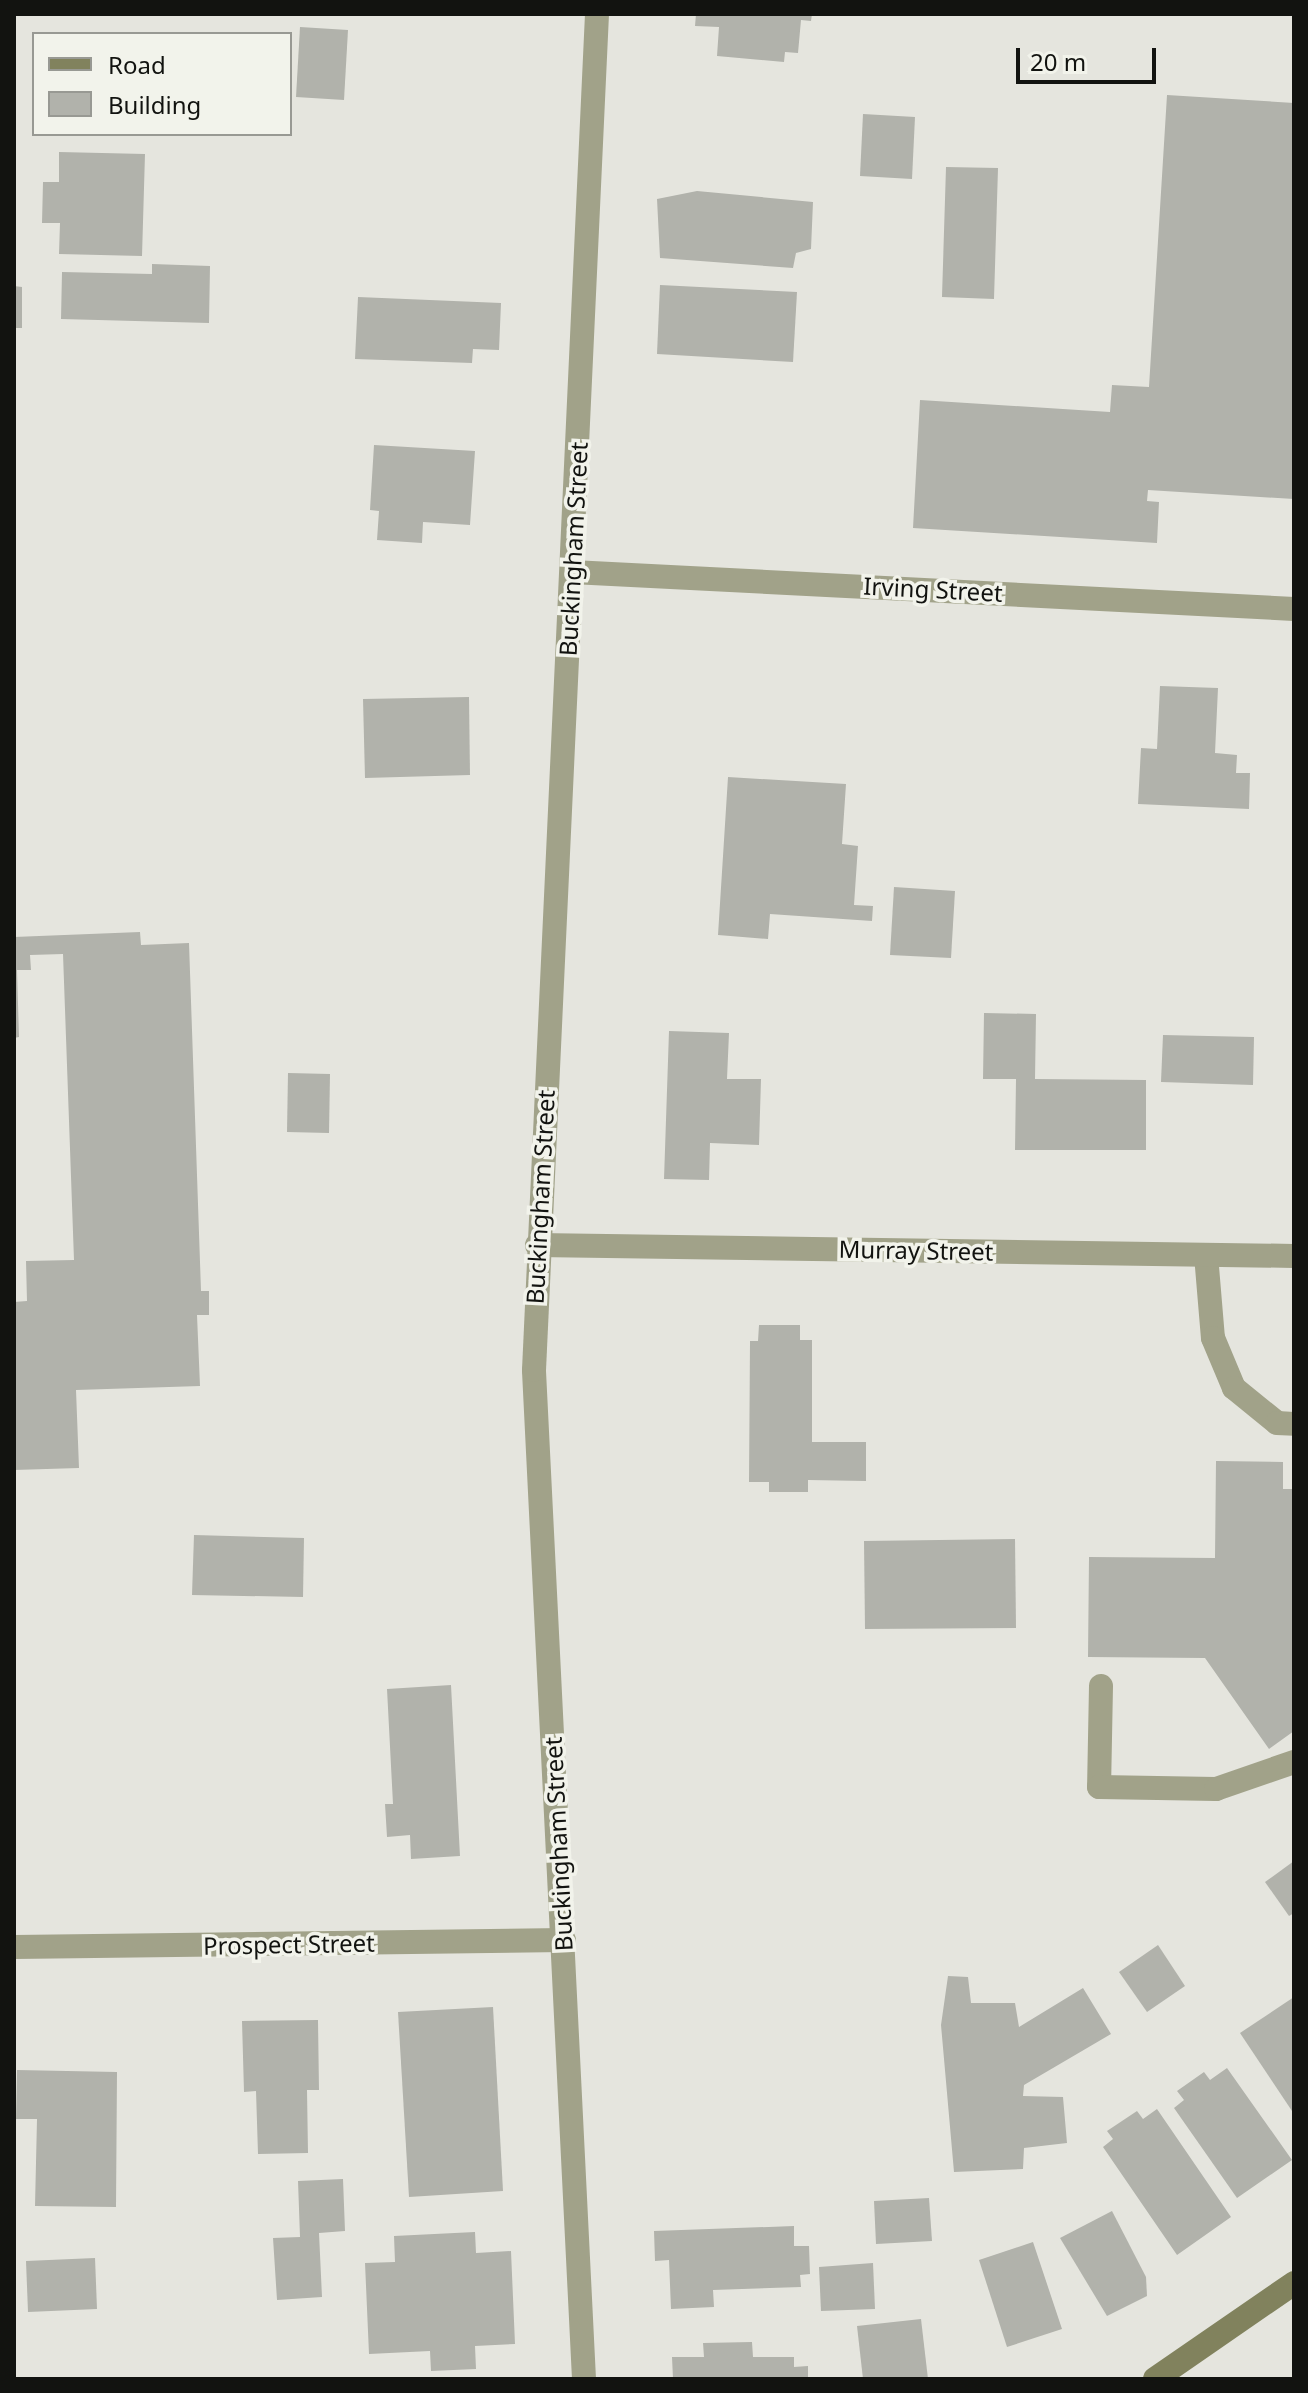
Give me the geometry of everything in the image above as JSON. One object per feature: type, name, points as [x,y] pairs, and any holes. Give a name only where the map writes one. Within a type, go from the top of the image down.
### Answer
[{"type":"main road","points":[[1155,2379],[1294,2283]]},
{"type":"street","name":"Buckingham Street","points":[[584,2379],[534,1384],[537,1245],[597,14]]},
{"type":"street","name":"Irving Street","points":[[572,572],[1294,609]]},
{"type":"street","name":"Murray Street","points":[[537,1245],[1294,1256]]},
{"type":"street","points":[[1206,1255],[1213,1338],[1234,1388],[1277,1423],[1294,1424]]},
{"type":"street","points":[[1101,1686],[1099,1787],[1216,1789],[1294,1762]]},
{"type":"street","name":"Prospect Street","points":[[14,1947],[564,1940]]},
{"type":"building","points":[[696,14],[812,14],[811,21],[801,20],[798,53],[785,52],[784,62],[717,56],[719,27],[695,26]]},
{"type":"building","points":[[300,27],[348,30],[344,100],[296,97]]},
{"type":"building","points":[[1167,95],[1294,103],[1294,499],[1148,490],[1147,501],[1159,502],[1157,543],[913,528],[920,400],[1110,412],[1112,385],[1149,387]]},
{"type":"building","points":[[863,114],[915,117],[912,179],[860,176]]},
{"type":"building","points":[[59,152],[145,154],[142,256],[59,254],[60,223],[42,223],[43,182],[59,182]]},
{"type":"building","points":[[946,167],[998,168],[994,299],[942,297]]},
{"type":"building","points":[[697,191],[813,202],[811,249],[796,253],[793,268],[660,258],[657,199]]},
{"type":"building","points":[[152,264],[210,266],[209,323],[61,319],[62,272],[152,274]]},
{"type":"building","points":[[660,285],[797,292],[793,362],[657,354]]},
{"type":"building","points":[[14,286],[22,287],[22,328],[14,328]]},
{"type":"building","points":[[358,297],[501,303],[499,350],[473,349],[472,363],[355,359]]},
{"type":"building","points":[[374,445],[475,451],[470,525],[423,522],[422,543],[377,540],[379,511],[370,510]]},
{"type":"building","points":[[1160,686],[1218,688],[1215,753],[1237,755],[1236,773],[1250,773],[1249,809],[1138,804],[1141,748],[1157,749]]},
{"type":"building","points":[[469,697],[470,775],[365,778],[363,699]]},
{"type":"building","points":[[728,777],[846,784],[842,844],[858,846],[854,905],[873,906],[872,921],[770,914],[768,939],[718,935]]},
{"type":"building","points":[[894,887],[955,891],[951,958],[890,955]]},
{"type":"building","points":[[140,932],[141,945],[189,943],[201,1291],[209,1291],[209,1315],[197,1315],[200,1386],[76,1390],[79,1468],[14,1470],[14,1302],[27,1301],[26,1261],[74,1260],[63,954],[30,955],[31,970],[17,970],[19,1037],[14,1038],[14,937]]},
{"type":"building","points":[[984,1013],[1036,1014],[1035,1079],[1146,1080],[1146,1150],[1015,1150],[1016,1079],[983,1079]]},
{"type":"building","points":[[669,1031],[729,1033],[727,1079],[761,1079],[759,1145],[710,1143],[709,1180],[664,1179]]},
{"type":"building","points":[[1163,1035],[1254,1037],[1253,1085],[1161,1082]]},
{"type":"building","points":[[288,1073],[330,1074],[329,1133],[287,1132]]},
{"type":"building","points":[[759,1325],[800,1325],[800,1340],[812,1340],[812,1442],[866,1442],[866,1481],[808,1480],[808,1492],[769,1492],[769,1482],[749,1482],[750,1341],[758,1341]]},
{"type":"building","points":[[1216,1461],[1283,1462],[1283,1489],[1294,1489],[1294,1731],[1269,1749],[1205,1658],[1088,1657],[1089,1557],[1215,1558]]},
{"type":"building","points":[[194,1535],[304,1538],[303,1597],[192,1595]]},
{"type":"building","points":[[1015,1539],[1016,1628],[865,1629],[864,1541]]},
{"type":"building","points":[[451,1685],[460,1856],[411,1859],[410,1835],[387,1837],[385,1804],[393,1804],[387,1689]]},
{"type":"building","points":[[1294,1861],[1294,1913],[1289,1916],[1265,1882]]},
{"type":"building","points":[[1158,1945],[1185,1986],[1147,2012],[1119,1972]]},
{"type":"building","points":[[948,1976],[968,1977],[971,2003],[1015,2003],[1019,2027],[1083,1988],[1111,2034],[1024,2085],[1023,2096],[1063,2097],[1067,2143],[1024,2148],[1023,2169],[954,2172],[941,2025]]},
{"type":"building","points":[[1294,1997],[1294,2114],[1240,2033]]},
{"type":"building","points":[[493,2007],[503,2191],[409,2197],[398,2012]]},
{"type":"building","points":[[318,2020],[319,2090],[307,2090],[308,2153],[258,2154],[256,2091],[244,2092],[242,2021]]},
{"type":"building","points":[[1227,2068],[1292,2160],[1237,2198],[1174,2108],[1184,2100],[1177,2091],[1204,2072],[1210,2080]]},
{"type":"building","points":[[17,2070],[117,2072],[116,2207],[35,2206],[37,2119],[16,2119]]},
{"type":"building","points":[[1157,2109],[1231,2217],[1177,2255],[1103,2147],[1113,2139],[1107,2131],[1137,2111],[1143,2119]]},
{"type":"building","points":[[343,2179],[345,2231],[319,2233],[322,2297],[277,2300],[273,2238],[300,2237],[298,2181]]},
{"type":"building","points":[[929,2198],[932,2241],[876,2244],[874,2201]]},
{"type":"building","points":[[1112,2211],[1146,2277],[1147,2296],[1107,2316],[1060,2238]]},
{"type":"building","points":[[794,2226],[794,2246],[809,2246],[810,2274],[800,2275],[801,2287],[713,2290],[714,2307],[671,2309],[669,2260],[655,2261],[654,2231]]},
{"type":"building","points":[[475,2232],[476,2253],[511,2251],[515,2344],[475,2346],[476,2369],[431,2371],[430,2351],[369,2354],[365,2263],[395,2262],[394,2236]]},
{"type":"building","points":[[1033,2242],[1062,2329],[1007,2347],[979,2260]]},
{"type":"building","points":[[95,2258],[97,2309],[28,2312],[26,2261]]},
{"type":"building","points":[[873,2263],[875,2309],[821,2311],[819,2267]]},
{"type":"building","points":[[921,2319],[928,2379],[863,2379],[857,2326]]},
{"type":"building","points":[[752,2342],[753,2357],[794,2357],[794,2367],[808,2366],[808,2379],[673,2379],[672,2357],[704,2357],[703,2343]]}]
